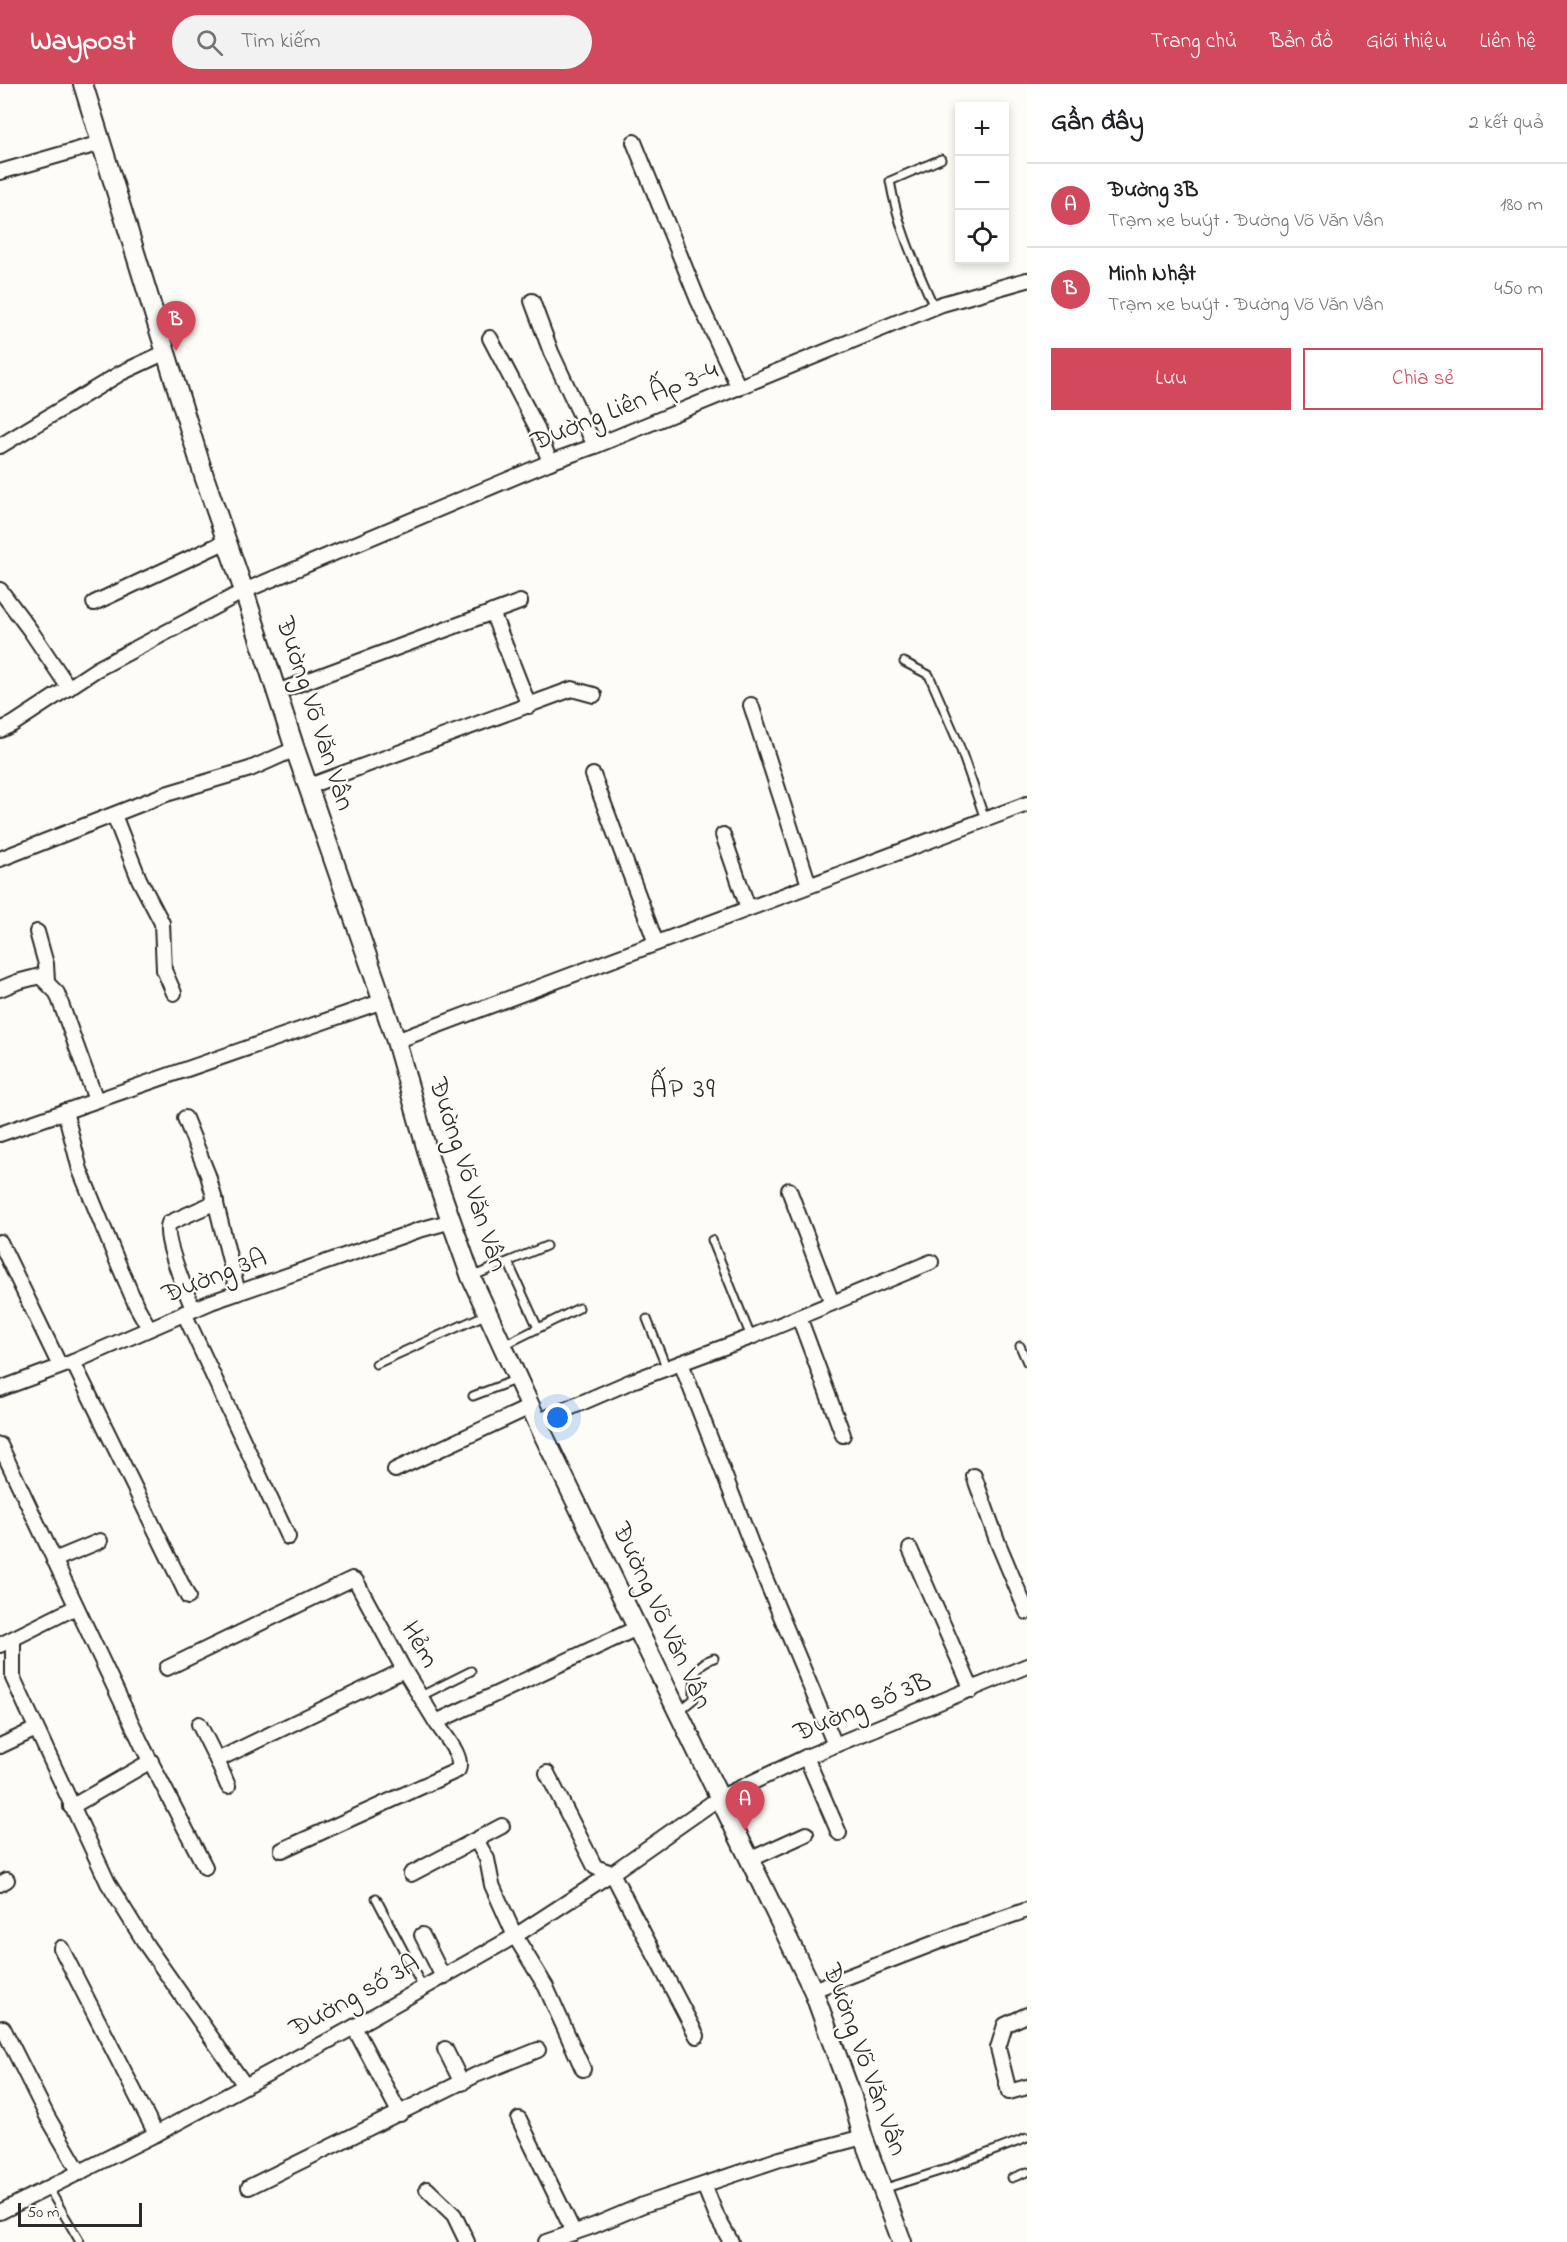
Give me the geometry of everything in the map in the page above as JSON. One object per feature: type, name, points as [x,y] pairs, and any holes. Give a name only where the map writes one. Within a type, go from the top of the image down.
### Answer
[{"type":"street","name":"Đường Võ Văn Vân","points":[[83,84],[227,541],[295,749],[383,1001],[430,1161],[471,1277],[533,1414],[813,1990],[852,2097],[863,2137],[902,2242]]},
{"type":"street","points":[[634,142],[698,300],[739,388]]},
{"type":"street","points":[[0,172],[101,143]]},
{"type":"street","name":"Đường Liên Ấp 3-4","points":[[0,730],[14,724],[97,669],[244,591],[550,462],[739,388],[934,307],[1027,280]]},
{"type":"street","points":[[532,301],[551,352],[595,446]]},
{"type":"street","points":[[490,338],[536,426],[550,462]]},
{"type":"street","points":[[0,446],[121,374],[166,352]]},
{"type":"street","points":[[94,603],[227,541]]},
{"type":"street","points":[[0,590],[44,648],[69,688]]},
{"type":"street","points":[[277,692],[520,602]]},
{"type":"street","points":[[492,612],[529,706]]},
{"type":"street","points":[[309,786],[572,689],[594,695]]},
{"type":"street","points":[[751,705],[808,885]]},
{"type":"street","points":[[0,859],[166,794],[250,769],[295,749]]},
{"type":"street","points":[[592,775],[656,943]]},
{"type":"street","points":[[396,1041],[1027,804]]},
{"type":"street","points":[[114,815],[139,879],[162,923],[164,970],[174,993]]},
{"type":"street","points":[[723,835],[748,908]]},
{"type":"street","points":[[37,932],[46,964],[46,981]]},
{"type":"street","points":[[0,988],[40,976],[57,993],[96,1100]]},
{"type":"street","points":[[0,1134],[383,1001]]},
{"type":"street","points":[[65,1111],[80,1170],[115,1256],[148,1328]]},
{"type":"street","points":[[185,1118],[216,1202],[238,1293]]},
{"type":"street","points":[[789,1190],[832,1303]]},
{"type":"street","points":[[216,1202],[169,1223],[166,1228],[169,1245],[189,1311],[288,1537]]},
{"type":"street","name":"Đường 3A","points":[[0,1389],[67,1364],[189,1311],[419,1230],[452,1221]]},
{"type":"street","points":[[0,1242],[67,1364],[188,1597]]},
{"type":"street","points":[[395,1470],[533,1414],[667,1369],[751,1337],[931,1262]]},
{"type":"street","points":[[799,1317],[843,1435]]},
{"type":"street","points":[[681,1363],[755,1554],[835,1745]]},
{"type":"street","points":[[0,1445],[76,1608],[205,1867]]},
{"type":"street","points":[[974,1476],[998,1543],[1027,1612]]},
{"type":"street","points":[[54,1560],[100,1541]]},
{"type":"street","points":[[910,1549],[972,1690]]},
{"type":"street","name":"Hẻm","points":[[167,1668],[352,1579],[356,1581],[404,1670],[459,1759],[460,1766],[458,1770],[282,1850]]},
{"type":"street","points":[[0,1645],[76,1608]]},
{"type":"street","points":[[436,1722],[637,1628]]},
{"type":"street","points":[[13,1639],[13,1678],[108,1883],[147,1946],[244,2084]]},
{"type":"street","name":"Đường số 3B","points":[[718,1798],[806,1756],[1027,1666]]},
{"type":"street","points":[[217,1760],[404,1670]]},
{"type":"street","points":[[199,1724],[228,1786]]},
{"type":"street","points":[[0,1746],[36,1729]]},
{"type":"street","points":[[806,1756],[839,1833]]},
{"type":"street","points":[[71,1807],[151,1761]]},
{"type":"street","points":[[547,1773],[594,1867],[612,1873],[697,2036]]},
{"type":"street","name":"Đường số 3A","points":[[0,2212],[156,2134],[244,2084],[354,2027],[515,1936],[612,1873],[718,1798]]},
{"type":"street","points":[[411,1874],[502,1826]]},
{"type":"street","points":[[749,1860],[806,1834]]},
{"type":"street","points":[[476,1840],[487,1859],[492,1885],[515,1936],[546,1987],[583,2069]]},
{"type":"street","points":[[813,1990],[1027,1910]]},
{"type":"street","points":[[422,1935],[443,1977]]},
{"type":"street","points":[[61,1948],[156,2134]]},
{"type":"street","points":[[1027,2015],[1005,2025],[998,2048],[1009,2092],[1027,2087]]},
{"type":"street","points":[[354,2027],[400,2114]]},
{"type":"street","points":[[3,2028],[47,2116],[80,2173]]},
{"type":"street","points":[[445,2049],[462,2083]]},
{"type":"street","points":[[249,2187],[508,2061],[538,2050]]},
{"type":"street","points":[[519,2119],[574,2233]]},
{"type":"street","points":[[546,2242],[643,2205],[780,2159],[863,2137]]},
{"type":"street","points":[[704,2185],[717,2217],[731,2242]]},
{"type":"street","points":[[427,2189],[453,2215],[467,2242]]},
{"type":"lane","points":[[934,307],[908,250],[895,211],[890,181],[941,159]]},
{"type":"lane","points":[[904,662],[929,675],[958,742],[985,819]]},
{"type":"lane","points":[[712,1240],[751,1337]]},
{"type":"lane","points":[[471,1277],[546,1246]]},
{"type":"lane","points":[[508,1262],[538,1328]]},
{"type":"lane","points":[[502,1346],[579,1308]]},
{"type":"lane","points":[[376,1364],[487,1314]]},
{"type":"lane","points":[[647,1319],[667,1369]]},
{"type":"lane","points":[[1020,1346],[1027,1362]]},
{"type":"lane","points":[[473,1396],[518,1379]]},
{"type":"lane","points":[[677,1712],[694,1699],[694,1675],[704,1662],[714,1658]]},
{"type":"lane","points":[[421,1696],[471,1671]]},
{"type":"lane","points":[[376,1898],[423,1988]]},
{"type":"lane","points":[[883,2189],[946,2169],[1027,2138]]},
{"type":"lane","points":[[1012,2178],[1027,2172]]},
{"type":"lane","points":[[49,2189],[80,2242]]},
{"type":"place","name":"Minh Nhật","points":[[176,351]]},
{"type":"place","name":"Đường 3B","points":[[745,1831]]},
{"type":"district","name":"ẤP 39","points":[[683,1090]]}]
